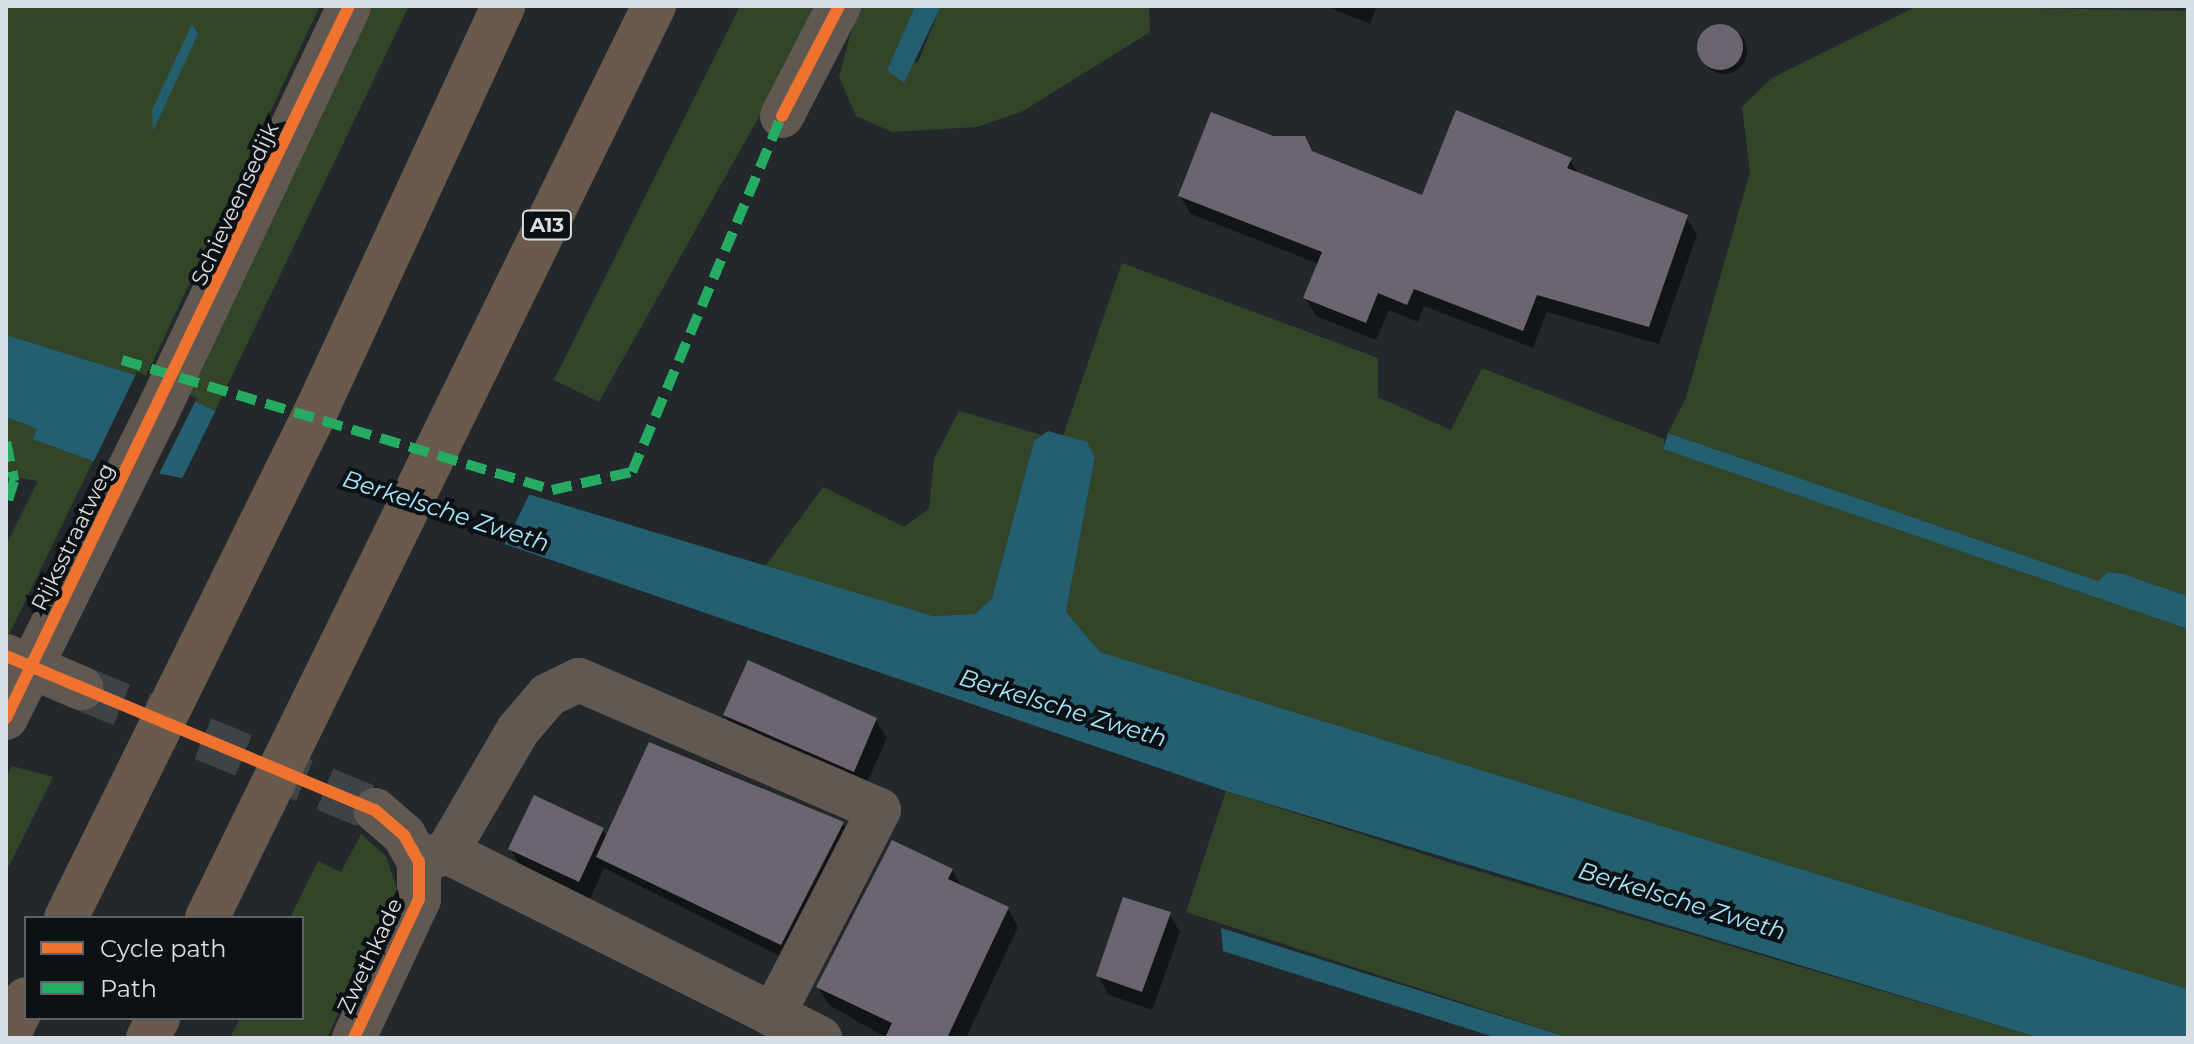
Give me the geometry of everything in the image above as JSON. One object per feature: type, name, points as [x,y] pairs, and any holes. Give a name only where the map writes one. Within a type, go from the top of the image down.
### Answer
[{"type":"highway","points":[[67,916],[318,407],[503,6]]},
{"type":"highway","name":"A13","points":[[208,916],[654,6]]},
{"type":"highway","points":[[7,1038],[24,1003]]},
{"type":"highway","points":[[148,1038],[157,1020]]},
{"type":"street","name":"Schieveensedijk","points":[[155,417],[349,6]]},
{"type":"street","points":[[782,116],[839,6]]},
{"type":"street","name":"Rijksstraatweg","points":[[6,718],[155,417]]},
{"type":"street","points":[[6,656],[81,688]]},
{"type":"street","points":[[433,857],[518,730],[548,695],[579,680],[879,810],[773,1015]]},
{"type":"street","points":[[375,810],[433,857],[820,1038]]},
{"type":"street","name":"Zwethkade","points":[[354,1038],[419,899],[433,857]]},
{"type":"green space","points":[[6,6],[320,6],[145,378],[6,335]]},
{"type":"green space","points":[[372,6],[409,6],[215,411],[188,399]]},
{"type":"green space","points":[[740,6],[821,6],[599,402],[554,380]]},
{"type":"green space","points":[[858,6],[915,6],[887,70],[918,62],[941,6],[1149,6],[1150,32],[1023,111],[977,127],[892,132],[856,116],[839,77]]},
{"type":"green space","points":[[1917,6],[2188,11],[2188,596],[2123,574],[2108,572],[2098,581],[1668,433],[1686,398],[1750,172],[1742,107],[1772,78]]},
{"type":"green space","points":[[1122,263],[1378,358],[1378,397],[1451,430],[1482,368],[1664,439],[1664,449],[2188,629],[2188,989],[1100,652],[1066,612],[1095,457],[1063,436]]},
{"type":"green space","points":[[959,411],[1042,435],[1034,441],[992,598],[975,614],[933,616],[764,568],[823,487],[904,527],[929,509],[934,459]]},
{"type":"green space","points":[[6,417],[37,429],[32,439],[93,461],[6,641],[6,545],[38,481],[6,476]]},
{"type":"green space","points":[[12,766],[53,777],[6,872],[6,778]]},
{"type":"green space","points":[[1226,791],[1454,864],[2040,1038],[1570,1038],[1186,912]]},
{"type":"green space","points":[[361,834],[386,856],[397,889],[327,1038],[230,1038],[239,1020],[304,1020],[304,916],[291,916],[318,861],[341,872]]},
{"type":"water","points":[[915,6],[941,6],[904,83],[887,70]]},
{"type":"water","points":[[192,24],[198,34],[153,131],[152,110]]},
{"type":"water","name":"Berkelsche Zweth","points":[[6,335],[145,378],[215,411],[501,486],[933,616],[975,614],[992,598],[1034,441],[1048,431],[1087,442],[1095,457],[1066,612],[1100,652],[2188,989],[2188,1038],[2040,1038],[1226,791],[478,535],[93,461],[32,439],[37,429],[6,417]]},
{"type":"water","points":[[1668,433],[2098,581],[2108,572],[2123,574],[2188,596],[2188,629],[1663,449]]},
{"type":"water","points":[[1221,928],[1570,1038],[1497,1038],[1223,951]]},
{"type":"pier","points":[[137,372],[197,398],[157,478],[92,465]]},
{"type":"pier","points":[[217,408],[531,491],[503,548],[180,483]]},
{"type":"building","points":[[1720,24],[1737,30],[1743,47],[1737,64],[1720,70],[1703,64],[1697,47],[1703,30]]},
{"type":"building","points":[[1456,110],[1572,158],[1567,168],[1688,215],[1649,327],[1537,295],[1523,331],[1414,289],[1407,305],[1378,293],[1366,323],[1303,298],[1322,252],[1178,196],[1211,112],[1273,136],[1305,136],[1312,151],[1422,195]]},
{"type":"building","points":[[748,660],[877,718],[854,772],[723,715]]},
{"type":"building","points":[[649,742],[844,822],[781,945],[596,857]]},
{"type":"building","points":[[534,795],[604,828],[579,882],[508,849]]},
{"type":"building","points":[[892,840],[953,869],[948,879],[1009,907],[947,1038],[885,1038],[892,1023],[816,987]]},
{"type":"building","points":[[1123,897],[1171,912],[1142,992],[1096,976]]},
{"type":"tunnel","points":[[81,688],[375,810]]},
{"type":"marked path","points":[[122,360],[552,490],[632,472],[782,116]]},
{"type":"marked path","points":[[6,442],[14,481],[6,507]]},
{"type":"cycle path","points":[[6,718],[349,6]]},
{"type":"cycle path","points":[[782,116],[839,6]]},
{"type":"cycle path","points":[[6,656],[375,810],[404,835],[419,862],[419,899],[354,1038]]}]
